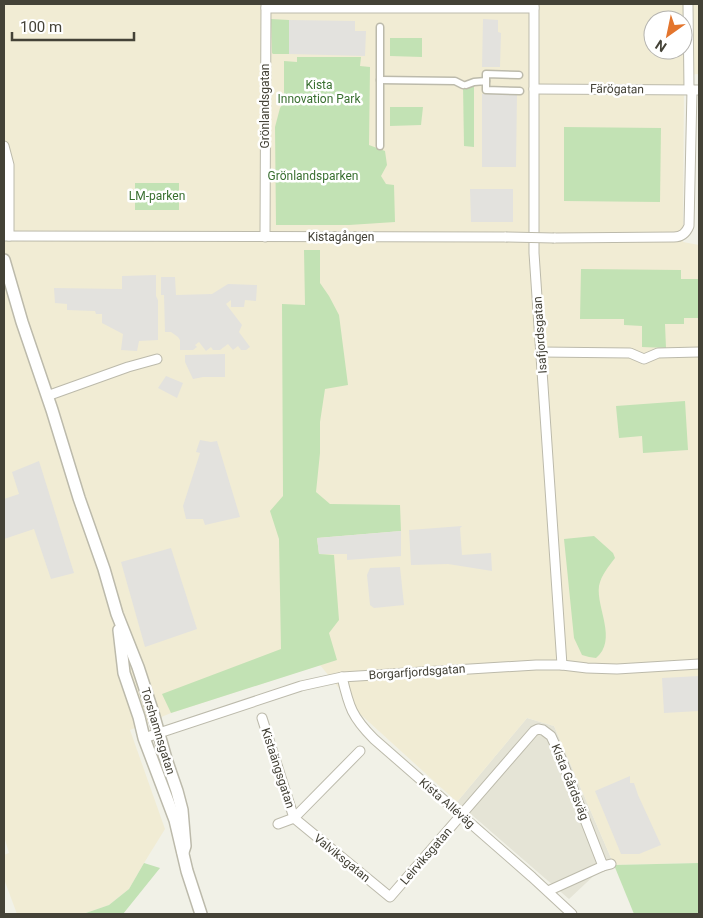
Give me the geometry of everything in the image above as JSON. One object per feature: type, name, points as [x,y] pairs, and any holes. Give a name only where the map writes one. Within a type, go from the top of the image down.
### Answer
[{"type":"street","points":[[688,4],[693,90]]},
{"type":"street","points":[[266,6],[534,6]]},
{"type":"street","name":"Grönlandsgatan","points":[[265,237],[266,6]]},
{"type":"street","name":"Isafjordsgatan","points":[[534,6],[534,253],[562,665]]},
{"type":"street","points":[[380,27],[380,146]]},
{"type":"street","points":[[519,75],[486,74],[486,90],[520,91]]},
{"type":"street","points":[[380,80],[455,81],[465,85],[486,81]]},
{"type":"street","name":"Färögatan","points":[[534,89],[693,90]]},
{"type":"street","name":"Kistagången","points":[[7,236],[679,237],[687,232],[689,226],[693,90]]},
{"type":"street","points":[[4,146],[9,165],[7,236]]},
{"type":"street","name":"Torshamnsgatan","points":[[5,265],[117,614],[138,667],[159,733],[182,810],[185,846],[183,852]]},
{"type":"street","points":[[541,352],[630,353],[644,359],[658,353],[699,352]]},
{"type":"street","points":[[47,396],[128,367],[157,359]]},
{"type":"street","name":"Torshamnsgatan","points":[[117,614],[124,673],[144,738],[175,820],[187,871],[201,914]]},
{"type":"street","name":"Borgarfjordsgatan","points":[[144,738],[301,686],[342,677],[536,664],[617,669],[699,664]]},
{"type":"street","name":"Kista Alléväg","points":[[342,677],[349,704],[362,727],[572,914]]},
{"type":"street","name":"Kistaängsgatan","points":[[262,718],[294,818]]},
{"type":"street","name":"Kista Gårdsväg","points":[[462,816],[534,732],[538,729],[543,730],[551,736],[607,865],[548,891]]},
{"type":"street","points":[[278,824],[294,818],[360,752]]},
{"type":"street","name":"Leirviksgatan","points":[[390,897],[462,816]]},
{"type":"street","name":"Valviksgatan","points":[[294,818],[390,897]]},
{"type":"shaded area","points":[[4,4],[699,4],[699,74],[684,75],[683,242],[699,245],[699,863],[614,865],[554,726],[527,718],[457,802],[359,713],[320,665],[171,713],[130,730],[165,829],[129,889],[109,905],[83,914],[17,914],[4,879],[4,855],[9,853],[4,836]]},
{"type":"shaded area","points":[[483,19],[498,20],[498,32],[501,33],[500,67],[482,67]]},
{"type":"shaded area","points":[[289,20],[355,21],[355,31],[366,31],[365,56],[289,54]]},
{"type":"shaded area","points":[[482,94],[517,94],[516,167],[482,167]]},
{"type":"shaded area","points":[[470,189],[513,189],[513,222],[471,222]]},
{"type":"shaded area","points":[[156,275],[158,340],[139,341],[137,351],[121,350],[123,334],[102,323],[102,314],[96,314],[95,311],[67,310],[67,304],[55,303],[54,288],[122,289],[122,276]]},
{"type":"shaded area","points":[[161,277],[175,277],[176,295],[212,294],[228,284],[257,285],[256,301],[245,300],[244,307],[231,307],[231,300],[226,304],[242,325],[239,332],[250,347],[246,350],[241,350],[238,346],[233,350],[228,344],[220,350],[213,350],[211,347],[206,351],[199,342],[193,350],[180,350],[180,340],[178,337],[171,332],[165,332],[164,295],[161,295]]},
{"type":"shaded area","points":[[225,354],[225,377],[193,379],[185,362],[185,355]]},
{"type":"shaded area","points":[[166,376],[183,383],[177,398],[158,388]]},
{"type":"shaded area","points":[[200,440],[217,441],[240,517],[205,525],[203,519],[186,519],[183,506],[200,453],[196,452]]},
{"type":"shaded area","points":[[39,461],[74,573],[51,579],[34,529],[4,539],[4,499],[19,494],[12,472]]},
{"type":"shaded area","points":[[462,526],[460,528],[462,555],[491,553],[492,571],[448,564],[411,565],[409,530]]},
{"type":"shaded area","points":[[401,531],[401,556],[347,560],[347,554],[319,554],[317,538]]},
{"type":"shaded area","points":[[171,548],[197,629],[145,647],[121,562]]},
{"type":"shaded area","points":[[400,567],[404,605],[374,608],[370,605],[367,575],[370,568]]},
{"type":"shaded area","points":[[699,676],[699,711],[664,713],[662,678]]},
{"type":"shaded area","points":[[527,718],[554,726],[614,865],[602,868],[569,899],[457,802]]},
{"type":"shaded area","points":[[630,776],[630,783],[634,783],[661,845],[639,854],[621,854],[595,791]]},
{"type":"green space","points":[[271,19],[289,20],[289,54],[272,53]]},
{"type":"green space","points":[[390,38],[422,38],[422,57],[390,56]]},
{"type":"green space","points":[[297,57],[361,57],[360,66],[370,67],[369,145],[385,151],[387,165],[381,176],[386,184],[394,185],[395,222],[349,225],[276,225],[275,127],[280,108],[284,102],[284,61],[297,62]]},
{"type":"green space","points":[[474,82],[474,147],[464,146],[463,85]]},
{"type":"green space","points":[[390,107],[423,107],[421,125],[390,126]]},
{"type":"green space","points":[[564,127],[661,128],[660,202],[564,201]]},
{"type":"green space","name":"LM-parken","points":[[135,183],[179,183],[179,210],[135,210]]},
{"type":"green space","points":[[304,250],[320,250],[320,283],[339,315],[348,385],[325,389],[320,422],[320,453],[316,492],[330,504],[400,505],[401,531],[317,538],[319,554],[334,555],[339,620],[329,633],[337,660],[171,713],[162,694],[281,649],[279,539],[270,511],[283,496],[282,304],[305,305]]},
{"type":"green space","points":[[581,269],[681,270],[681,279],[699,279],[699,318],[684,318],[684,324],[665,324],[666,348],[642,347],[642,326],[624,325],[624,319],[580,319]]},
{"type":"green space","points":[[685,401],[688,450],[643,453],[642,436],[619,438],[616,406]]},
{"type":"green space","points":[[594,536],[613,553],[615,558],[603,574],[599,586],[600,604],[606,633],[602,651],[596,658],[582,655],[574,638],[564,539]]},
{"type":"green space","points":[[144,863],[160,868],[123,914],[83,914],[109,905],[129,889]]},
{"type":"green space","points":[[699,863],[699,914],[634,914],[614,865]]},
{"type":"park label","name":"Kista Innovation Park","points":[[319,92]]},
{"type":"park label","name":"Grönlandsparken","points":[[313,176]]}]
